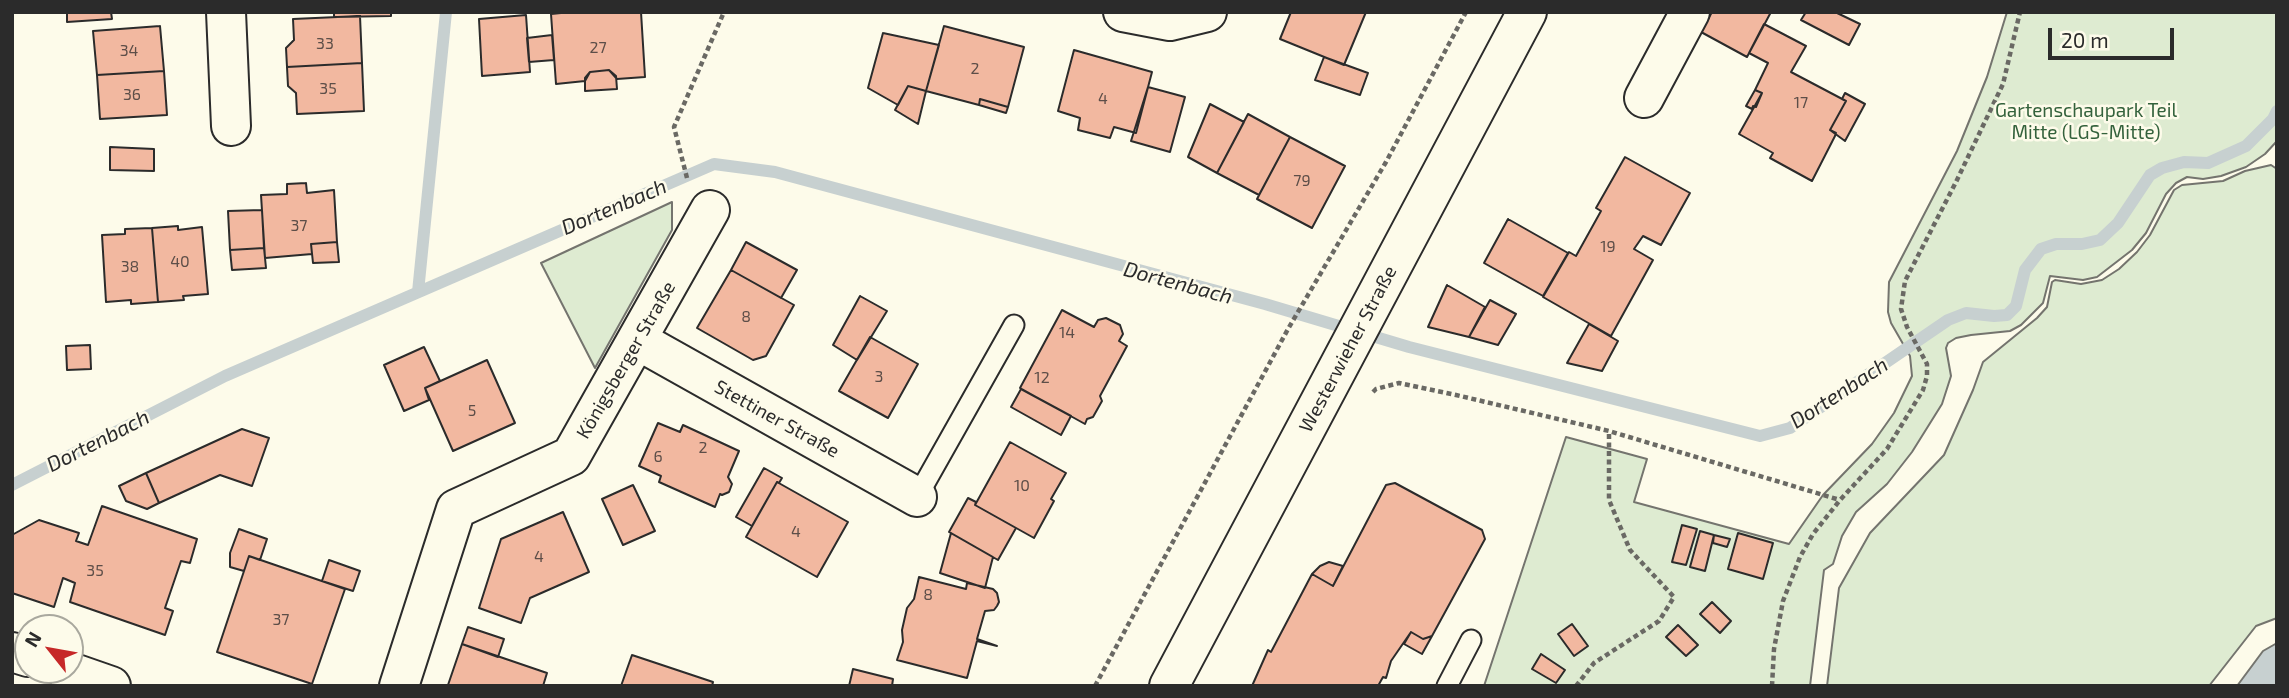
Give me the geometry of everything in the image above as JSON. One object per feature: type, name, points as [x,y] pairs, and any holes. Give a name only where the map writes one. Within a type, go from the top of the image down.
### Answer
[{"type":"street","points":[[226,12],[231,126]]},
{"type":"street","points":[[1123,12],[1170,21],[1208,12]]},
{"type":"street","name":"Westerwieher Straße","points":[[1169,686],[1527,12]]},
{"type":"street","points":[[1644,99],[1690,12]]},
{"type":"street","name":"Königsberger Straße","points":[[399,686],[456,509],[571,456],[710,210]]},
{"type":"street","name":"Stettiner Straße","points":[[637,340],[917,497]]},
{"type":"street","points":[[84,677],[111,686]]},
{"type":"lane","points":[[917,497],[1014,325]]},
{"type":"lane","points":[[1447,686],[1471,640]]},
{"type":"path","points":[[682,161],[674,127],[724,12]]},
{"type":"path","points":[[1095,686],[1308,293],[1386,162],[1466,12]]},
{"type":"path","points":[[1772,686],[1774,649],[1783,601],[1800,557],[1813,534],[1840,500],[1887,449],[1923,390],[1927,364],[1907,327],[1901,309],[1905,281],[2003,83],[2020,12]]},
{"type":"path","points":[[1371,396],[1376,389],[1399,383],[1609,431],[1840,500]]},
{"type":"path","points":[[1576,686],[1594,663],[1659,621],[1674,597],[1630,551],[1609,500],[1609,431]]},
{"type":"green space","name":"Gartenschaupark Teil Mitte (LGS-Mitte)","points":[[2007,12],[2277,12],[2277,141],[2265,154],[2246,167],[2221,176],[2203,179],[2187,177],[2176,183],[2166,194],[2146,233],[2132,250],[2097,277],[2083,280],[2050,276],[2043,303],[2021,325],[2010,331],[1971,335],[1948,343],[1946,348],[1951,376],[1942,404],[1912,452],[1887,484],[1856,512],[1842,536],[1833,564],[1824,570],[1810,686],[1484,686],[1566,437],[1647,459],[1634,502],[1789,544],[1823,495],[1872,444],[1894,413],[1912,376],[1910,356],[1891,323],[1888,312],[1889,282],[1957,151],[1987,77]]},
{"type":"green space","points":[[2271,165],[2277,169],[2277,618],[2256,626],[2209,686],[1827,686],[1839,588],[1870,533],[1944,455],[1983,362],[2047,307],[2052,282],[2055,280],[2081,284],[2102,280],[2119,269],[2150,235],[2174,190],[2182,185],[2223,181],[2245,171]]},
{"type":"green space","points":[[672,202],[672,230],[595,368],[541,263]]},
{"type":"shaded area","points":[[2277,643],[2277,686],[2237,686],[2263,651]]},
{"type":"building","points":[[67,12],[111,12],[112,19],[67,22]]},
{"type":"building","points":[[334,12],[391,12],[391,16],[334,17]]},
{"type":"building","points":[[641,12],[645,77],[617,79],[609,70],[590,72],[585,81],[556,84],[551,14]]},
{"type":"building","points":[[1291,12],[1366,12],[1344,65],[1280,39]]},
{"type":"building","points":[[1712,12],[1771,12],[1747,57],[1701,32]]},
{"type":"building","points":[[1806,12],[1835,12],[1860,24],[1849,45],[1801,20]]},
{"type":"building","points":[[526,15],[530,72],[482,76],[479,19]]},
{"type":"building","points":[[360,16],[362,63],[287,67],[286,48],[294,40],[293,19]]},
{"type":"building","points":[[1764,24],[1806,46],[1791,72],[1846,101],[1830,130],[1836,133],[1835,136],[1812,181],[1770,158],[1773,153],[1739,134],[1762,93],[1755,90],[1768,63],[1749,53]]},
{"type":"building","points":[[160,26],[164,71],[97,75],[93,31]]},
{"type":"building","points":[[944,26],[1024,47],[1008,107],[980,99],[979,105],[926,91]]},
{"type":"building","points":[[883,33],[939,45],[926,91],[908,86],[898,105],[868,88]]},
{"type":"building","points":[[552,35],[554,60],[529,62],[527,38]]},
{"type":"building","points":[[1074,50],[1152,72],[1136,133],[1114,127],[1110,138],[1078,130],[1080,118],[1058,111]]},
{"type":"building","points":[[1324,57],[1368,73],[1360,95],[1315,80]]},
{"type":"building","points":[[362,63],[364,111],[297,114],[296,93],[288,86],[287,67]]},
{"type":"building","points":[[609,70],[616,76],[617,89],[585,91],[585,78],[590,72]]},
{"type":"building","points":[[164,71],[167,115],[100,119],[97,75]]},
{"type":"building","points":[[908,86],[926,91],[918,124],[895,110]]},
{"type":"building","points":[[1148,87],[1185,97],[1170,152],[1131,141]]},
{"type":"building","points":[[1755,90],[1762,93],[1756,107],[1753,106],[1752,109],[1746,106]]},
{"type":"building","points":[[1845,93],[1865,104],[1845,141],[1830,130],[1846,101],[1842,99]]},
{"type":"building","points":[[980,99],[1008,107],[1006,113],[979,105]]},
{"type":"building","points":[[1210,104],[1244,122],[1217,173],[1188,157]]},
{"type":"building","points":[[1248,114],[1290,137],[1259,195],[1217,173]]},
{"type":"building","points":[[1290,137],[1345,166],[1312,228],[1257,199]]},
{"type":"building","points":[[110,147],[154,149],[154,171],[110,170]]},
{"type":"building","points":[[1625,157],[1690,193],[1661,245],[1643,236],[1634,249],[1653,260],[1611,336],[1543,297],[1569,252],[1576,256],[1601,211],[1596,208]]},
{"type":"building","points":[[306,183],[307,193],[334,190],[337,242],[311,244],[312,254],[265,258],[261,195],[287,194],[287,184]]},
{"type":"building","points":[[262,210],[264,248],[230,250],[228,211]]},
{"type":"building","points":[[1508,219],[1568,253],[1543,296],[1484,263]]},
{"type":"building","points":[[178,226],[178,230],[202,227],[208,294],[183,296],[184,300],[158,302],[152,228]]},
{"type":"building","points":[[152,228],[158,302],[106,302],[102,235],[125,234],[125,229]]},
{"type":"building","points":[[337,242],[339,262],[313,263],[311,244]]},
{"type":"building","points":[[746,242],[797,270],[781,298],[731,270]]},
{"type":"building","points":[[264,248],[266,268],[232,270],[230,250]]},
{"type":"building","points":[[731,270],[794,305],[766,356],[753,360],[697,328]]},
{"type":"building","points":[[1447,285],[1485,307],[1469,337],[1428,327]]},
{"type":"building","points":[[860,296],[887,311],[857,360],[833,345]]},
{"type":"building","points":[[1490,300],[1516,314],[1498,345],[1469,337]]},
{"type":"building","points":[[1062,310],[1094,327],[1098,320],[1106,318],[1120,325],[1123,334],[1119,341],[1127,346],[1100,396],[1102,401],[1093,417],[1087,419],[1085,424],[1020,388]]},
{"type":"building","points":[[1589,324],[1618,341],[1602,371],[1567,363]]},
{"type":"building","points":[[870,337],[918,364],[888,418],[839,391]]},
{"type":"building","points":[[90,345],[91,369],[67,370],[66,346]]},
{"type":"building","points":[[424,347],[440,381],[425,388],[429,400],[404,411],[384,365]]},
{"type":"building","points":[[487,360],[515,423],[453,451],[425,388]]},
{"type":"building","points":[[1021,389],[1071,416],[1061,435],[1011,407]]},
{"type":"building","points":[[658,423],[680,432],[683,425],[739,451],[728,477],[732,484],[729,492],[720,494],[715,507],[659,482],[661,476],[639,466]]},
{"type":"building","points":[[242,429],[269,438],[252,486],[220,475],[159,503],[146,473]]},
{"type":"building","points":[[1010,442],[1066,473],[1034,538],[975,505]]},
{"type":"building","points":[[764,468],[782,478],[777,482],[752,526],[736,517]]},
{"type":"building","points":[[146,473],[159,503],[147,509],[126,501],[119,486]]},
{"type":"building","points":[[777,482],[848,522],[817,577],[746,537]]},
{"type":"building","points":[[1395,483],[1482,530],[1485,539],[1432,636],[1423,639],[1411,632],[1391,661],[1386,678],[1383,677],[1378,686],[1252,686],[1268,650],[1271,652],[1312,574],[1333,586],[1386,485]]},
{"type":"building","points":[[633,485],[655,531],[623,545],[602,499]]},
{"type":"building","points":[[968,498],[976,502],[975,505],[1016,528],[998,560],[949,532]]},
{"type":"building","points":[[102,506],[197,539],[190,563],[181,561],[165,608],[173,611],[165,635],[70,602],[75,583],[63,578],[54,607],[12,593],[12,535],[39,520],[79,533],[76,541],[88,545]]},
{"type":"building","points":[[563,512],[589,572],[530,598],[521,623],[479,608],[501,539]]},
{"type":"building","points":[[1682,525],[1697,529],[1686,565],[1672,562]]},
{"type":"building","points":[[239,529],[267,539],[260,560],[249,556],[244,571],[230,567],[230,553]]},
{"type":"building","points":[[1700,531],[1714,535],[1705,571],[1690,567]]},
{"type":"building","points":[[951,533],[993,557],[985,588],[940,573]]},
{"type":"building","points":[[1738,533],[1773,543],[1763,579],[1728,569]]},
{"type":"building","points":[[1714,535],[1730,539],[1727,547],[1713,543]]},
{"type":"building","points":[[249,556],[345,589],[312,684],[217,652]]},
{"type":"building","points":[[329,560],[360,571],[353,591],[322,581]]},
{"type":"building","points":[[1329,562],[1343,566],[1333,586],[1312,574]]},
{"type":"building","points":[[919,577],[966,589],[967,583],[993,589],[997,593],[999,602],[994,610],[985,611],[977,639],[997,646],[977,641],[967,678],[897,660],[903,642],[902,630],[907,608],[914,599]]},
{"type":"building","points":[[1712,602],[1731,621],[1720,633],[1700,614]]},
{"type":"building","points":[[1572,624],[1588,646],[1574,656],[1558,634]]},
{"type":"building","points":[[1678,625],[1698,645],[1686,656],[1666,637]]},
{"type":"building","points":[[468,627],[504,639],[498,657],[462,644]]},
{"type":"building","points":[[1411,632],[1423,639],[1432,636],[1422,654],[1404,644]]},
{"type":"building","points":[[462,644],[547,673],[543,686],[448,685]]},
{"type":"building","points":[[1541,654],[1565,670],[1556,683],[1532,669]]},
{"type":"building","points":[[632,655],[713,682],[712,686],[621,686]]},
{"type":"building","points":[[853,669],[893,679],[892,686],[849,686]]},
{"type":"waterway","points":[[418,292],[446,12]]},
{"type":"waterway","name":"Dortenbach","points":[[12,485],[225,376],[714,164],[775,172],[1265,304],[1409,347],[1760,436],[1790,428],[1948,320],[1966,313],[2007,315],[2016,306],[2025,270],[2041,249],[2056,244],[2082,244],[2100,240],[2118,223],[2150,175],[2162,168],[2184,162],[2208,163],[2246,146],[2273,119],[2277,111]]}]
